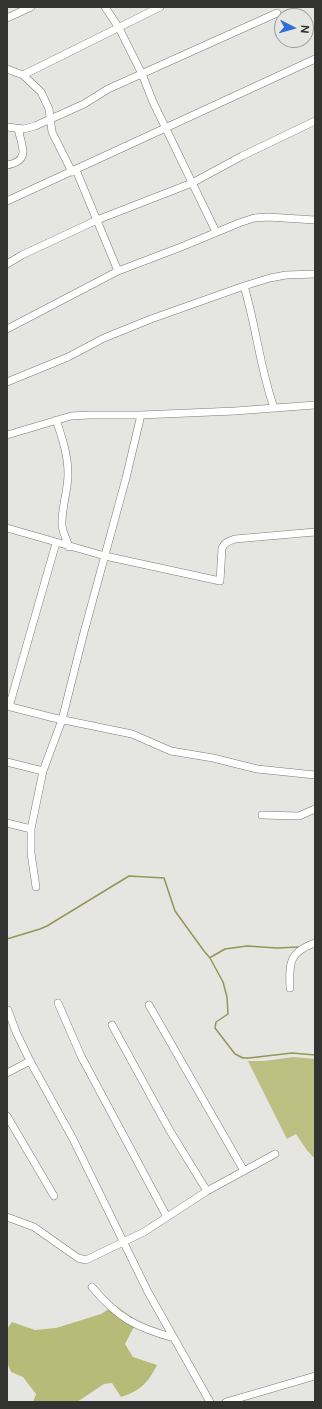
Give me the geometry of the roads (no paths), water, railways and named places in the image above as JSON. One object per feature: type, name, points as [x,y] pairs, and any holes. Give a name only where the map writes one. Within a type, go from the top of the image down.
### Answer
[{"type":"street","points":[[7,18],[31,7]]},
{"type":"street","points":[[105,7],[119,28],[142,74],[216,232]]},
{"type":"street","points":[[23,75],[160,7]]},
{"type":"street","points":[[7,127],[24,129],[52,119],[84,104],[102,92],[274,14]]},
{"type":"street","points":[[7,201],[315,59]]},
{"type":"street","points":[[7,69],[23,75],[41,92],[52,119],[52,132],[74,171],[97,220],[118,271]]},
{"type":"street","points":[[7,264],[22,255],[97,220],[192,183],[242,156],[315,121]]},
{"type":"street","points":[[7,165],[15,164],[20,160],[23,154],[18,129]]},
{"type":"street","points":[[7,329],[118,271],[254,218],[315,220]]},
{"type":"street","points":[[7,382],[68,357],[104,338],[151,319],[244,286],[286,275],[315,274]]},
{"type":"street","points":[[244,286],[251,310],[267,385],[274,408]]},
{"type":"street","points":[[7,435],[71,416],[141,416],[315,405]]},
{"type":"street","points":[[36,887],[31,853],[31,829],[43,771],[62,720],[141,416]]},
{"type":"street","points":[[56,420],[62,437],[68,473],[67,491],[62,516],[62,527],[69,547]]},
{"type":"street","points":[[7,528],[69,547],[105,556],[220,581],[222,548],[228,541],[235,539],[315,532]]},
{"type":"street","points":[[56,543],[8,707],[62,720],[132,734],[171,750],[213,758],[257,769],[315,775]]},
{"type":"street","points":[[7,762],[43,771]]},
{"type":"street","points":[[262,815],[299,816],[315,809]]},
{"type":"street","points":[[7,823],[31,829]]},
{"type":"street","points":[[290,988],[289,969],[291,960],[299,950],[315,943]]},
{"type":"street","points":[[58,1003],[81,1056],[167,1217]]},
{"type":"street","points":[[149,1005],[244,1171]]},
{"type":"street","points":[[8,1010],[16,1032],[30,1061],[73,1139],[148,1292],[210,1402]]},
{"type":"street","points":[[112,1025],[170,1131],[207,1190]]},
{"type":"street","points":[[7,1073],[30,1061]]},
{"type":"street","points":[[7,1116],[54,1196]]},
{"type":"street","points":[[7,1217],[34,1227],[82,1260],[90,1259],[144,1232],[207,1190],[275,1154]]},
{"type":"street","points":[[92,1287],[103,1299],[130,1322],[143,1329],[174,1338]]},
{"type":"street","points":[[226,1402],[315,1376]]},
{"type":"waterway","points":[[7,939],[47,926],[129,876],[164,878],[175,911],[210,958],[223,982],[227,997],[228,1014],[216,1022],[215,1028],[235,1054],[243,1058],[292,1053],[315,1055]]},
{"type":"waterway","points":[[211,957],[225,949],[247,946],[277,948],[299,947]]}]
